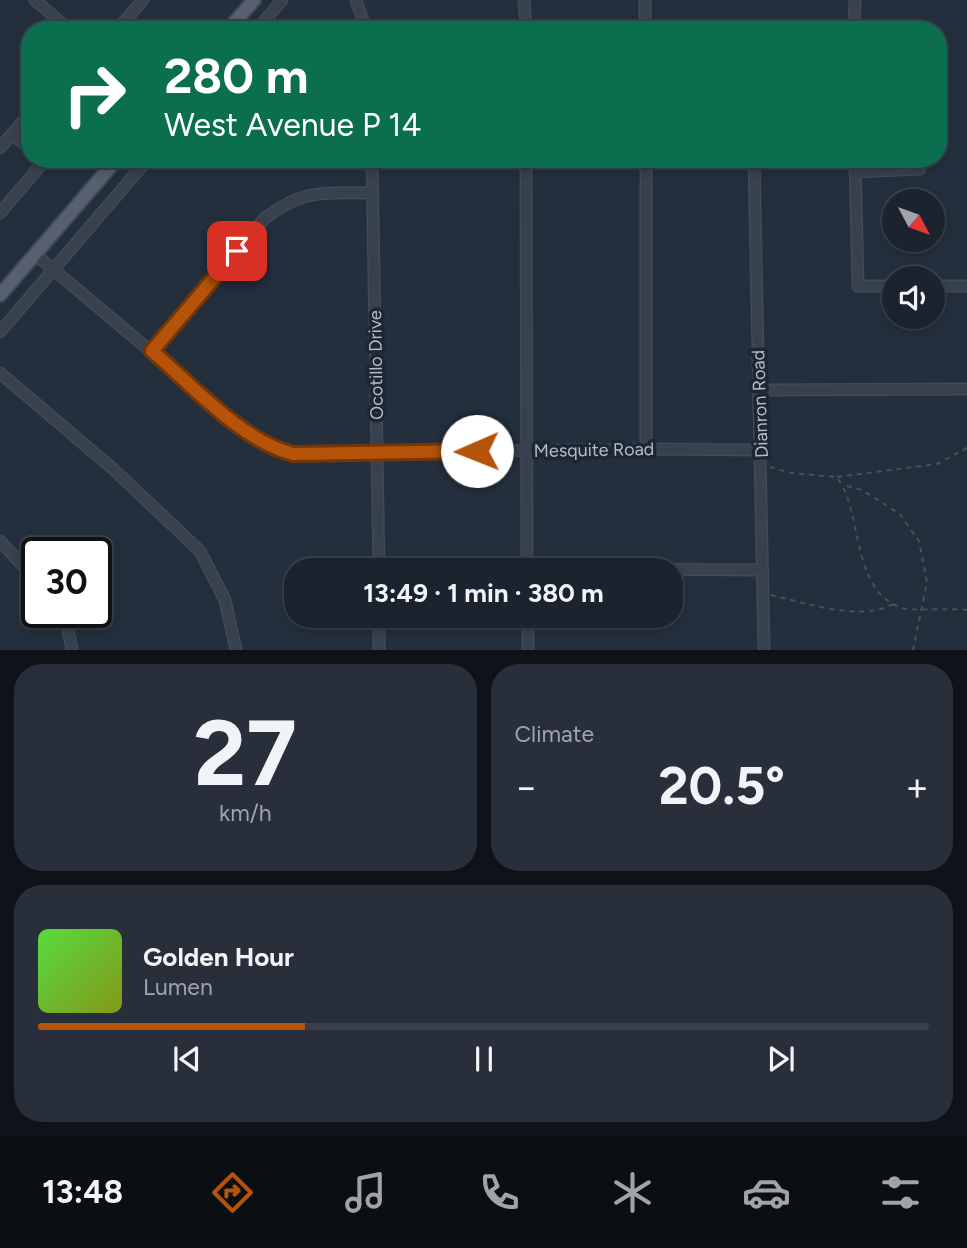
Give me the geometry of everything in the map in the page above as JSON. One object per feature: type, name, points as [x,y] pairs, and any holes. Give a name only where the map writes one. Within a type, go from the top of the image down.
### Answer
[{"type":"main road","points":[[236,21],[254,0]]},
{"type":"main road","points":[[0,295],[109,168]]},
{"type":"street","points":[[35,0],[59,21]]},
{"type":"street","points":[[125,21],[143,0]]},
{"type":"street","points":[[264,21],[282,0]]},
{"type":"street","points":[[355,0],[363,21]]},
{"type":"street","points":[[524,0],[525,21]]},
{"type":"street","points":[[645,0],[645,21]]},
{"type":"street","points":[[854,21],[855,0]]},
{"type":"street","points":[[0,148],[21,124]]},
{"type":"street","points":[[12,134],[21,142]]},
{"type":"street","points":[[0,213],[38,168]]},
{"type":"street","points":[[0,332],[140,168]]},
{"type":"street","name":"Ocotillo Drive","points":[[372,168],[379,558]]},
{"type":"street","points":[[526,168],[527,558]]},
{"type":"street","points":[[646,168],[646,449]]},
{"type":"street","name":"Dianron Road","points":[[754,168],[764,649]]},
{"type":"street","points":[[855,168],[858,286],[882,286]]},
{"type":"street","points":[[855,172],[920,169]]},
{"type":"street","points":[[152,351],[265,218],[288,201],[316,193],[372,193]]},
{"type":"street","name":"Mesquite Road","points":[[35,254],[271,449],[293,454],[761,450]]},
{"type":"street","points":[[945,286],[967,286]]},
{"type":"street","points":[[0,373],[112,468],[200,551],[225,600],[236,649]]},
{"type":"street","points":[[758,390],[967,389]]},
{"type":"street","points":[[0,541],[21,564]]},
{"type":"street","points":[[683,569],[763,570]]},
{"type":"street","points":[[68,628],[72,649]]},
{"type":"street","points":[[379,628],[379,649]]},
{"type":"street","points":[[528,631],[528,649]]},
{"type":"path","points":[[761,464],[791,473],[836,477],[937,464],[967,448]]},
{"type":"path","points":[[836,477],[845,486],[862,490],[900,514],[919,541],[927,582],[913,649]]},
{"type":"path","points":[[845,486],[855,537],[864,564],[881,593],[902,609],[967,610]]},
{"type":"path","points":[[763,594],[825,609],[877,611],[895,603]]},
{"type":"route","points":[[237,251],[152,351],[249,434],[271,449],[293,454],[477,451]]}]
